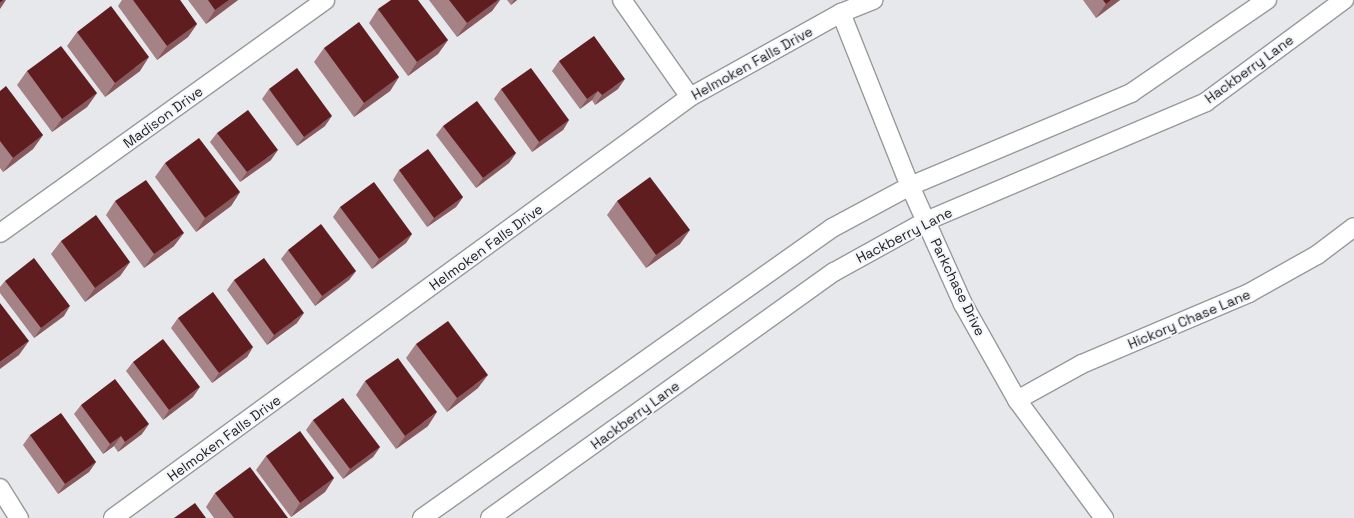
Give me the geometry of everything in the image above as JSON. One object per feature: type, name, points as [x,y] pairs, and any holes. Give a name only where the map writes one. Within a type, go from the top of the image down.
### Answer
[{"type":"street","name":"Madison Drive","points":[[0,233],[325,0]]},
{"type":"street","points":[[622,0],[690,97]]},
{"type":"street","name":"Helmoken Falls Drive","points":[[113,518],[690,97],[841,13],[873,0]]},
{"type":"street","points":[[422,518],[749,284],[832,228],[910,186],[1131,93],[1267,0]]},
{"type":"street","name":"Hackberry Lane","points":[[490,518],[834,272],[926,221],[1206,102],[1344,0]]},
{"type":"street","name":"Parkchase Drive","points":[[841,13],[910,186],[963,304],[1018,400],[1104,518]]},
{"type":"street","name":"Hickory Chase Lane","points":[[1018,400],[1082,364],[1249,293],[1317,255],[1354,227]]},
{"type":"street","points":[[0,488],[19,518]]},
{"type":"building","points":[[133,0],[180,0],[197,24],[167,46]]},
{"type":"building","points":[[208,0],[229,0],[215,10]]},
{"type":"building","points":[[391,0],[418,0],[448,40],[417,62],[378,9]]},
{"type":"building","points":[[449,0],[498,0],[467,23]]},
{"type":"building","points":[[1103,0],[1111,0],[1106,4]]},
{"type":"building","points":[[111,6],[149,57],[115,83],[77,32]]},
{"type":"building","points":[[359,22],[399,77],[364,103],[324,48]]},
{"type":"building","points":[[594,36],[625,79],[602,95],[598,91],[587,99],[559,61]]},
{"type":"building","points":[[61,46],[97,93],[62,119],[27,71]]},
{"type":"building","points":[[297,68],[332,116],[304,137],[269,89]]},
{"type":"building","points":[[531,68],[569,120],[539,142],[501,89]]},
{"type":"building","points":[[6,86],[43,135],[13,158],[0,141],[0,91]]},
{"type":"building","points":[[477,101],[516,153],[483,178],[443,126]]},
{"type":"building","points":[[248,110],[278,150],[247,172],[217,133]]},
{"type":"building","points":[[199,138],[240,192],[205,218],[165,163]]},
{"type":"building","points":[[428,149],[463,197],[434,218],[399,170]]},
{"type":"building","points":[[650,177],[690,230],[656,255],[617,201]]},
{"type":"building","points":[[146,180],[184,233],[154,254],[115,201]]},
{"type":"building","points":[[374,182],[412,234],[379,259],[340,207]]},
{"type":"building","points":[[96,215],[130,262],[95,288],[61,241]]},
{"type":"building","points":[[321,224],[356,271],[322,296],[288,250]]},
{"type":"building","points":[[34,258],[70,306],[41,328],[5,281]]},
{"type":"building","points":[[264,258],[304,313],[274,335],[234,280]]},
{"type":"building","points":[[213,292],[253,347],[219,373],[178,318]]},
{"type":"building","points":[[0,303],[29,341],[0,362]]},
{"type":"building","points":[[448,321],[488,375],[457,398],[416,344]]},
{"type":"building","points":[[163,339],[200,387],[169,410],[133,362]]},
{"type":"building","points":[[398,358],[437,412],[405,436],[365,381]]},
{"type":"building","points":[[115,379],[149,424],[125,442],[121,436],[110,444],[81,405]]},
{"type":"building","points":[[343,398],[380,447],[350,469],[313,420]]},
{"type":"building","points":[[61,413],[96,462],[65,484],[30,435]]},
{"type":"building","points":[[300,431],[334,478],[300,503],[266,456]]},
{"type":"building","points":[[250,467],[288,518],[234,518],[215,493]]},
{"type":"building","points":[[195,503],[206,518],[174,518]]}]
